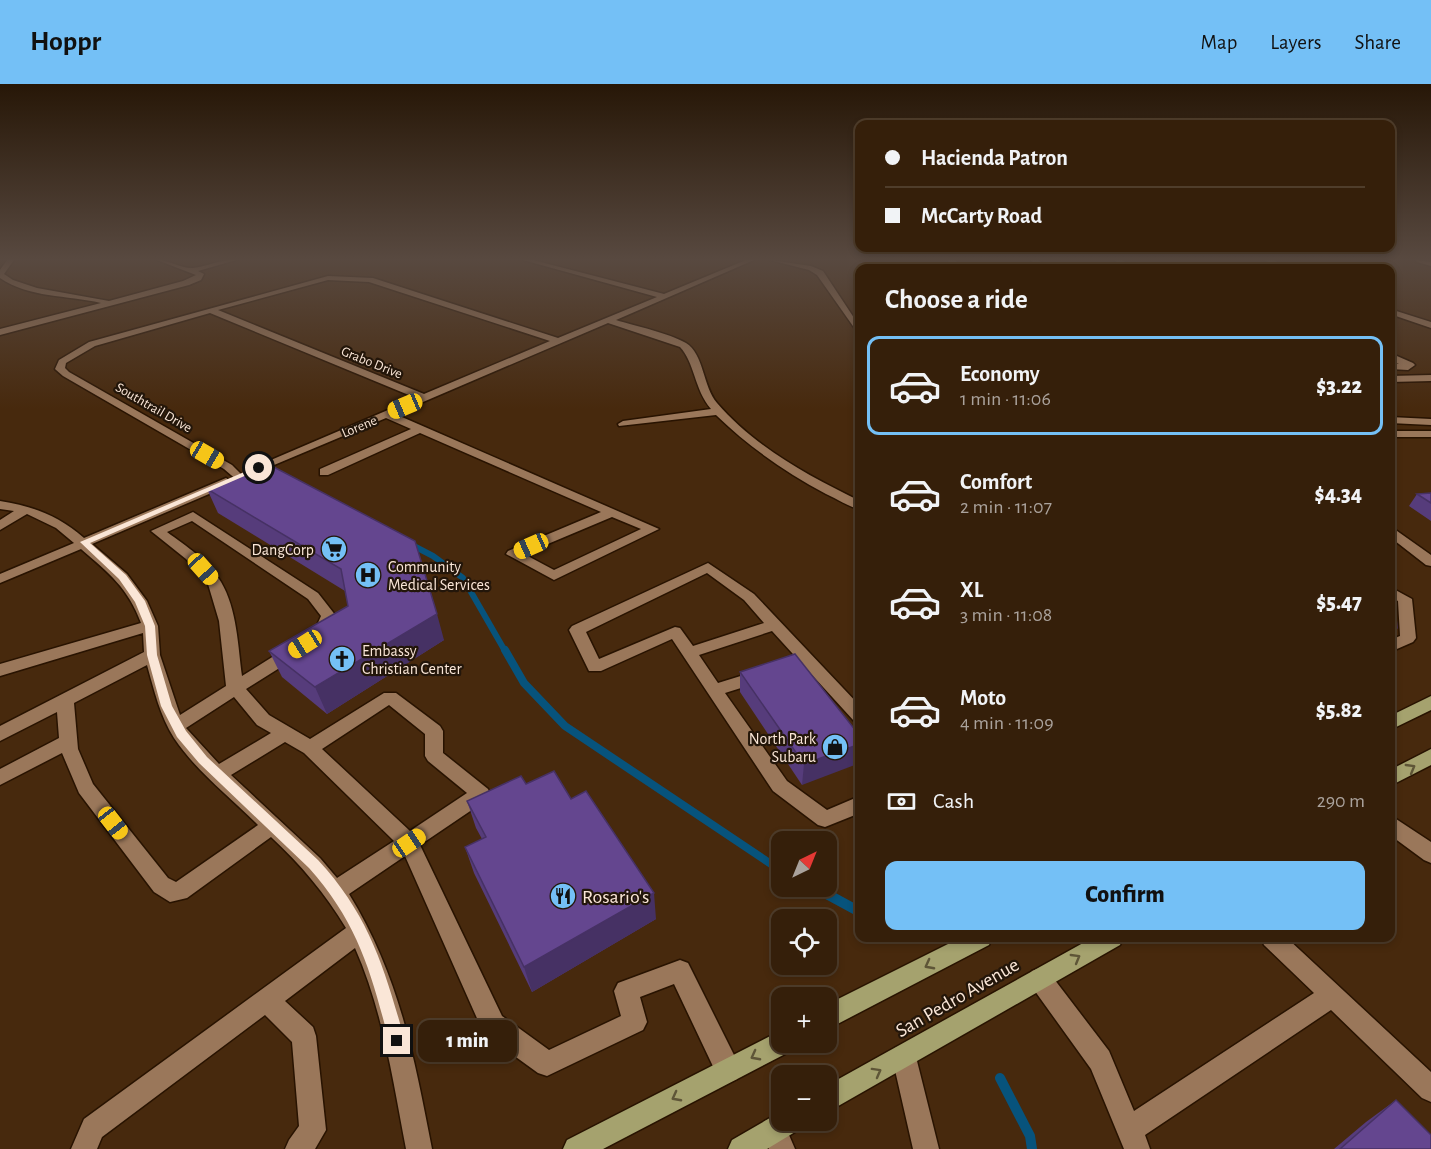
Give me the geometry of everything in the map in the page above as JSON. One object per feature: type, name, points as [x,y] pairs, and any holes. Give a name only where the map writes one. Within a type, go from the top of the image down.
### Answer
[{"type":"main road","points":[[1395,720],[1431,702]]},
{"type":"main road","points":[[1395,776],[1431,756]]},
{"type":"main road","points":[[837,1012],[973,942]]},
{"type":"main road","name":"San Pedro Avenue","points":[[837,1094],[1105,942]]},
{"type":"main road","points":[[576,1149],[771,1048]]},
{"type":"main road","points":[[741,1149],[782,1133]]},
{"type":"street","points":[[0,332],[85,310]]},
{"type":"street","name":"Southtrail Drive","points":[[210,310],[92,344],[62,362],[60,369],[228,467],[238,477]]},
{"type":"street","name":"Grabo Drive","points":[[210,310],[424,398]]},
{"type":"street","points":[[462,310],[558,341]]},
{"type":"street","name":"Lorene","points":[[0,579],[631,310]]},
{"type":"street","points":[[844,310],[855,326]]},
{"type":"street","points":[[1395,313],[1431,325]]},
{"type":"street","points":[[607,320],[675,341],[691,351],[698,380],[708,398],[749,440],[777,461],[813,483],[855,504]]},
{"type":"street","points":[[1395,358],[1410,365],[1408,367],[1395,366]]},
{"type":"street","points":[[1395,379],[1431,378]]},
{"type":"street","points":[[623,424],[719,411]]},
{"type":"street","points":[[386,414],[612,512],[652,530],[554,576],[513,554],[612,512]]},
{"type":"street","points":[[1395,420],[1431,422]]},
{"type":"street","points":[[1395,422],[1410,433]]},
{"type":"street","points":[[324,472],[420,429]]},
{"type":"street","points":[[1395,434],[1431,434]]},
{"type":"street","points":[[0,505],[26,509],[61,525],[84,542],[122,577],[140,601],[150,626],[152,655],[167,706],[177,725],[203,760],[313,864],[335,891],[360,931],[376,965],[393,1019],[419,1149]]},
{"type":"street","points":[[0,526],[26,509]]},
{"type":"street","points":[[152,513],[171,526]]},
{"type":"street","points":[[177,725],[235,688],[323,633],[329,616],[313,596],[193,516],[158,531],[191,556],[214,583],[227,621],[235,688],[263,720],[310,747],[409,843],[493,1025],[547,1064],[635,1022],[626,992],[680,971],[728,1070]]},
{"type":"street","points":[[1395,534],[1431,562]]},
{"type":"street","points":[[1411,546],[1431,545]]},
{"type":"street","points":[[855,712],[749,597],[708,567],[577,630],[595,667],[675,632],[780,786],[825,819],[855,806]]},
{"type":"street","points":[[1395,593],[1405,598],[1408,638],[1395,642]]},
{"type":"street","points":[[1395,620],[1407,626]]},
{"type":"street","points":[[689,653],[774,625]]},
{"type":"street","points":[[0,670],[150,626]]},
{"type":"street","points":[[0,734],[152,655]]},
{"type":"street","points":[[714,690],[808,661]]},
{"type":"street","points":[[310,747],[390,697],[434,731],[434,756],[481,794],[335,891]]},
{"type":"street","points":[[65,700],[69,750],[86,788],[161,885],[170,892],[180,891],[273,825]]},
{"type":"street","points":[[218,774],[285,733]]},
{"type":"street","points":[[0,778],[68,742]]},
{"type":"street","points":[[1395,827],[1431,854]]},
{"type":"street","points":[[84,1149],[93,1128],[360,931]]},
{"type":"street","points":[[1276,942],[1431,1089]]},
{"type":"street","points":[[1040,979],[1100,1060],[1133,1140],[1332,994]]},
{"type":"street","points":[[267,1000],[304,1036],[314,1130],[298,1149]]},
{"type":"street","points":[[904,1057],[926,1149]]},
{"type":"building","points":[[268,464],[415,541],[437,614],[315,687],[269,651],[348,606],[341,569],[207,489]]},
{"type":"building","points":[[1431,493],[1431,503],[1417,494]]},
{"type":"building","points":[[795,654],[855,730],[855,746],[804,764],[740,672]]},
{"type":"building","name":"Rosario's","points":[[554,771],[571,799],[586,791],[654,893],[524,967],[465,847],[486,837],[467,801],[521,776],[526,784]]},
{"type":"building","points":[[1396,1100],[1431,1135],[1431,1149],[1340,1149]]},
{"type":"waterway","points":[[410,544],[433,556],[463,578],[505,651]]},
{"type":"waterway","points":[[505,650],[524,683],[565,726],[771,864]]},
{"type":"waterway","points":[[832,897],[855,909]]},
{"type":"waterway","points":[[1000,1078],[1030,1136],[1032,1149]]},
{"type":"place","name":"DangCorp","points":[[334,549]]},
{"type":"place","name":"Community Medical Services","points":[[368,575]]},
{"type":"place","name":"Embassy Christian Center","points":[[342,659]]},
{"type":"place","name":"North Park Subaru","points":[[835,747]]},
{"type":"place","name":"Rosario's","points":[[563,896]]},
{"type":"route","points":[[259,468],[84,542],[122,577],[140,601],[150,626],[152,655],[167,706],[182,734],[203,760],[328,880],[354,919],[376,965],[393,1019],[397,1041]]}]
